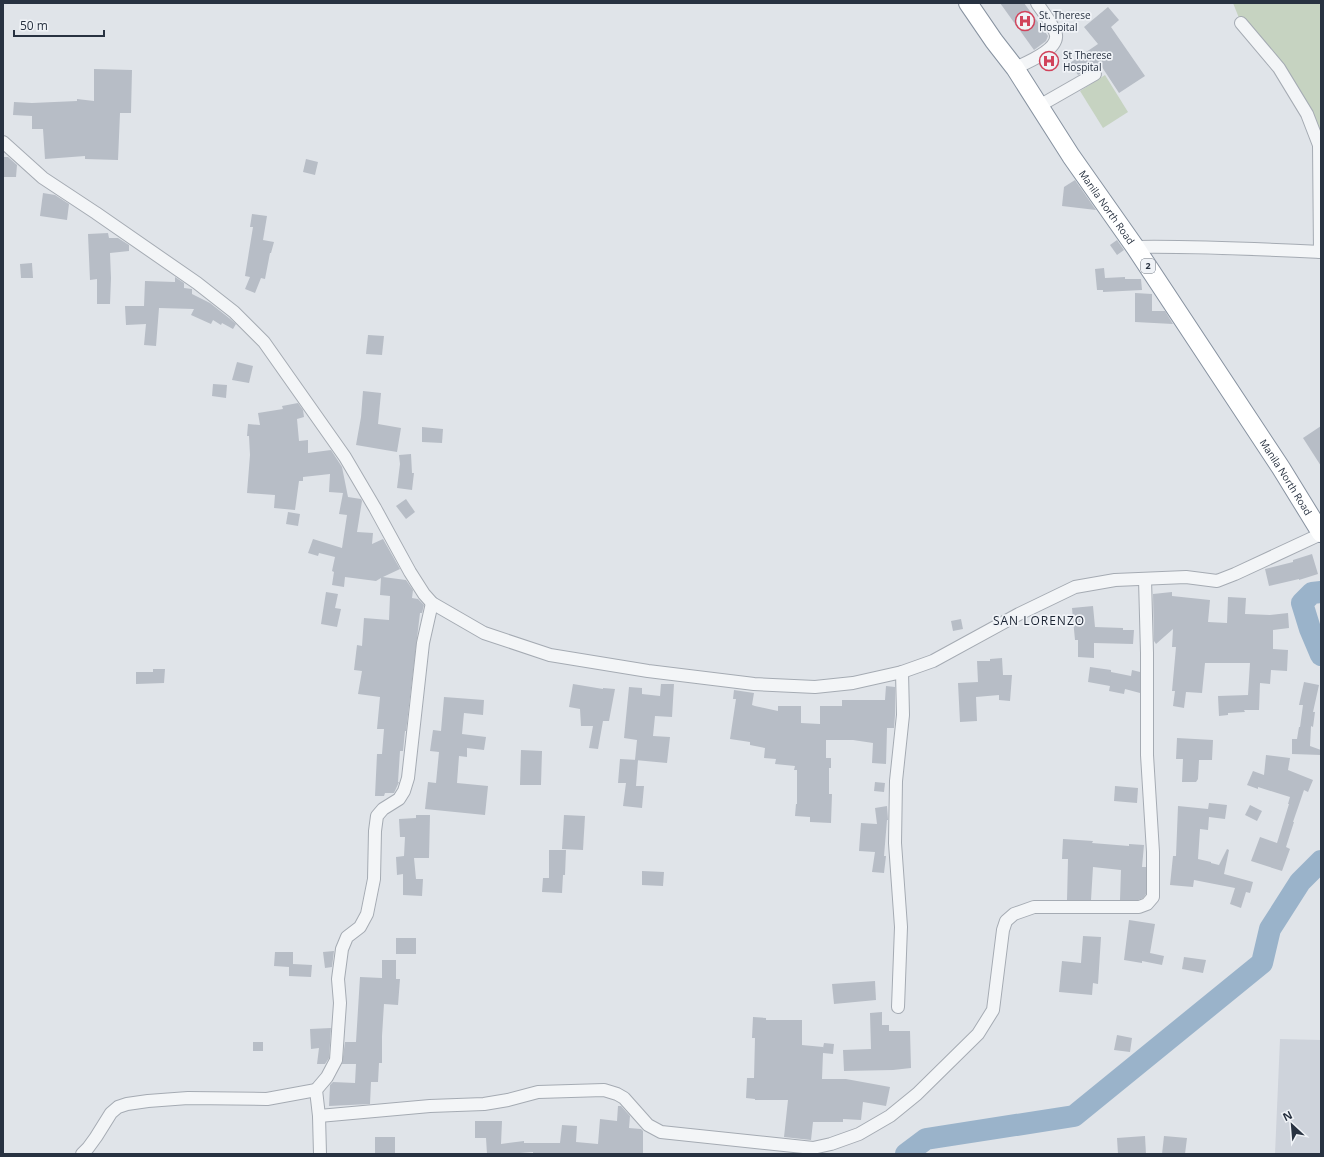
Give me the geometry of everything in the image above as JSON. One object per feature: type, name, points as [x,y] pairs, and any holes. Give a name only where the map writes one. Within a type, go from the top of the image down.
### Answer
[{"type":"highway","name":"Manila North Road","points":[[968,3],[1015,68],[1071,156],[1135,247],[1277,462],[1321,534]]},
{"type":"street","points":[[1015,68],[1050,49],[1055,42],[1056,36],[1053,28],[1037,3]]},
{"type":"street","points":[[1135,247],[1182,246],[1321,252],[1320,145],[1307,114],[1279,68],[1241,23]]},
{"type":"street","points":[[1039,106],[1095,74]]},
{"type":"street","points":[[3,142],[43,178],[197,283],[234,312],[264,342],[344,457],[375,508],[410,572],[424,594],[432,603],[484,633],[550,655],[648,671],[754,684],[815,687],[852,683],[902,672],[933,661],[1019,614],[1076,587],[1115,580],[1145,580],[1186,577],[1217,581],[1321,534]]},
{"type":"street","points":[[320,1116],[430,1106],[484,1104],[508,1100],[538,1092],[604,1090],[624,1098],[648,1125],[661,1132],[813,1148],[831,1144],[859,1134],[890,1116],[917,1094],[978,1034],[993,1010],[1003,930],[1006,921],[1014,914],[1034,907],[1139,907],[1147,904],[1153,897],[1153,852],[1146,755],[1147,653],[1145,580]]},
{"type":"street","points":[[82,1154],[96,1137],[111,1113],[118,1107],[127,1104],[188,1098],[267,1099],[316,1090],[327,1077],[336,1060],[340,1003],[338,979],[342,949],[347,937],[360,926],[367,914],[374,879],[375,831],[377,816],[383,809],[399,799],[404,791],[408,778],[423,643],[432,603]]},
{"type":"street","points":[[898,1006],[900,927],[895,843],[896,781],[903,715],[902,672]]},
{"type":"street","points":[[316,1090],[320,1116],[320,1154]]},
{"type":"shaded area","points":[[1280,1039],[1321,1040],[1321,1154],[1275,1154]]},
{"type":"green space","points":[[1233,3],[1321,3],[1321,145],[1307,114],[1241,23]]},
{"type":"green space","points":[[1105,75],[1128,112],[1103,128],[1080,91]]},
{"type":"building","name":"St. Therese Hospital","points":[[1000,3],[1024,3],[1048,36],[1046,41],[1034,50]]},
{"type":"building","points":[[1108,7],[1119,20],[1111,27],[1145,76],[1119,93],[1102,67],[1100,69],[1092,67],[1078,75],[1070,63],[1098,44],[1084,27]]},
{"type":"building","points":[[94,69],[132,70],[131,113],[120,113],[118,160],[85,159],[85,156],[45,159],[43,129],[32,129],[32,116],[13,115],[14,102],[32,103],[77,101],[77,99],[94,101]]},
{"type":"building","points":[[3,157],[8,157],[17,165],[16,177],[3,177]]},
{"type":"building","points":[[306,159],[318,162],[315,175],[303,172]]},
{"type":"building","points":[[1075,180],[1096,210],[1062,206],[1064,187]]},
{"type":"building","points":[[43,193],[55,195],[69,204],[67,220],[40,216]]},
{"type":"building","points":[[252,214],[267,216],[263,240],[274,242],[270,253],[265,279],[261,278],[255,293],[245,289],[250,277],[245,276],[253,227],[250,227]]},
{"type":"building","points":[[108,233],[109,238],[118,238],[129,245],[129,251],[110,253],[110,304],[97,304],[97,279],[90,280],[88,234]]},
{"type":"building","points":[[1117,240],[1124,250],[1117,255],[1110,245]]},
{"type":"building","points":[[32,263],[33,278],[21,278],[20,264]]},
{"type":"building","points":[[1104,268],[1105,278],[1125,277],[1125,279],[1141,279],[1142,290],[1103,292],[1103,290],[1097,290],[1095,269]]},
{"type":"building","points":[[175,277],[184,283],[184,288],[192,289],[192,294],[210,303],[236,324],[233,329],[222,323],[221,325],[213,320],[211,324],[191,315],[194,309],[159,308],[156,346],[144,345],[146,324],[126,325],[125,306],[144,306],[145,281],[175,282]]},
{"type":"building","points":[[1135,293],[1152,294],[1152,311],[1165,311],[1173,324],[1135,322]]},
{"type":"building","points":[[368,335],[384,336],[382,355],[366,354]]},
{"type":"building","points":[[237,362],[253,366],[249,383],[232,380]]},
{"type":"building","points":[[213,384],[227,385],[226,398],[212,396]]},
{"type":"building","points":[[363,391],[381,393],[378,424],[401,428],[397,452],[356,445],[361,417]]},
{"type":"building","points":[[298,403],[303,410],[304,417],[297,419],[299,441],[308,440],[308,453],[331,450],[342,467],[348,497],[361,499],[362,501],[357,532],[373,533],[372,544],[383,539],[400,569],[383,577],[406,580],[413,590],[412,598],[418,599],[424,605],[422,613],[420,613],[403,751],[400,751],[399,782],[394,793],[385,793],[384,796],[375,796],[377,754],[382,754],[384,729],[377,729],[380,697],[358,694],[362,671],[354,670],[357,645],[362,646],[364,618],[389,620],[390,596],[380,595],[381,578],[376,581],[345,577],[344,587],[332,585],[334,572],[332,571],[335,557],[319,553],[318,556],[308,553],[313,539],[342,548],[347,515],[339,514],[343,493],[329,492],[330,474],[303,477],[303,481],[299,481],[295,510],[274,508],[275,495],[247,493],[250,455],[249,436],[247,436],[248,424],[260,425],[258,413],[283,409],[282,406]]},
{"type":"building","points":[[1321,426],[1321,466],[1303,438]]},
{"type":"building","points":[[422,427],[443,429],[442,443],[422,442]]},
{"type":"building","points":[[411,454],[412,473],[414,473],[412,490],[397,488],[400,464],[399,455]]},
{"type":"building","points":[[406,499],[415,512],[406,519],[396,506]]},
{"type":"building","points":[[288,512],[300,514],[298,526],[286,524]]},
{"type":"building","points":[[1312,554],[1318,574],[1299,580],[1269,586],[1265,569],[1293,562],[1293,560]]},
{"type":"building","points":[[326,592],[338,594],[335,608],[341,609],[337,627],[321,624]]},
{"type":"building","points":[[1172,592],[1172,596],[1210,600],[1208,622],[1227,623],[1228,597],[1246,598],[1245,614],[1270,615],[1288,613],[1289,628],[1273,630],[1273,649],[1288,650],[1287,671],[1271,670],[1270,684],[1260,683],[1259,710],[1244,710],[1245,712],[1228,713],[1228,715],[1219,716],[1218,696],[1248,695],[1250,663],[1205,663],[1202,693],[1186,692],[1184,708],[1173,706],[1175,691],[1172,691],[1176,647],[1172,647],[1173,629],[1156,644],[1154,641],[1153,594]]},
{"type":"building","points":[[1093,606],[1095,627],[1134,630],[1133,644],[1094,643],[1094,658],[1078,657],[1078,640],[1075,640],[1072,608]]},
{"type":"building","points":[[961,619],[963,629],[953,631],[951,621]]},
{"type":"building","points":[[1002,658],[1003,675],[1012,675],[1010,701],[999,700],[999,695],[976,697],[977,721],[960,722],[958,683],[978,682],[977,661],[990,661],[990,659]]},
{"type":"building","points":[[1090,667],[1111,670],[1111,672],[1131,676],[1132,670],[1140,672],[1140,693],[1125,689],[1124,694],[1109,691],[1110,686],[1088,682]]},
{"type":"building","points":[[153,669],[165,669],[164,683],[136,684],[136,672],[153,672]]},
{"type":"building","points":[[1304,682],[1319,685],[1313,712],[1315,712],[1313,727],[1311,726],[1310,746],[1321,750],[1321,755],[1292,754],[1292,739],[1297,739],[1300,727],[1303,705],[1299,705]]},
{"type":"building","points":[[573,684],[603,689],[615,689],[609,721],[603,721],[598,749],[589,748],[593,726],[581,726],[580,709],[569,707]]},
{"type":"building","points":[[661,684],[674,684],[672,717],[655,716],[653,736],[670,737],[667,763],[635,760],[637,740],[624,738],[629,687],[642,688],[642,694],[660,696]]},
{"type":"building","points":[[886,686],[895,687],[895,715],[894,728],[887,728],[886,764],[872,763],[873,743],[853,740],[826,740],[826,758],[831,758],[831,768],[829,768],[829,794],[832,794],[831,823],[810,822],[810,817],[795,816],[797,804],[797,770],[794,770],[795,766],[775,764],[776,759],[764,758],[765,748],[750,745],[750,742],[730,739],[736,699],[733,699],[734,690],[754,693],[752,705],[755,706],[778,711],[778,706],[801,706],[801,723],[820,724],[820,706],[842,706],[842,700],[885,700]]},
{"type":"building","points":[[444,697],[484,700],[483,715],[464,713],[462,734],[486,737],[484,750],[467,748],[467,757],[459,756],[457,783],[488,786],[485,815],[425,809],[428,782],[436,783],[439,752],[430,751],[433,730],[441,731]]},
{"type":"building","points":[[1177,738],[1213,740],[1212,760],[1199,760],[1198,779],[1196,782],[1182,782],[1183,759],[1176,759]]},
{"type":"building","points":[[521,750],[542,751],[541,785],[520,785]]},
{"type":"building","points":[[1266,755],[1290,758],[1288,770],[1313,780],[1308,792],[1304,790],[1293,822],[1286,847],[1290,849],[1282,871],[1251,861],[1260,837],[1277,843],[1290,797],[1247,785],[1253,771],[1264,775]]},
{"type":"building","points":[[620,759],[638,760],[636,786],[644,786],[642,808],[623,806],[626,783],[618,783]]},
{"type":"building","points":[[875,782],[885,783],[884,792],[874,791]]},
{"type":"building","points":[[1115,786],[1138,788],[1137,803],[1114,801]]},
{"type":"building","points":[[1209,803],[1227,805],[1225,819],[1209,817],[1208,830],[1200,829],[1198,859],[1219,865],[1227,849],[1229,850],[1224,874],[1253,882],[1250,893],[1246,892],[1241,908],[1230,904],[1235,888],[1194,880],[1193,887],[1170,885],[1173,856],[1176,856],[1178,806],[1208,809]]},
{"type":"building","points":[[1250,805],[1262,811],[1257,821],[1245,815]]},
{"type":"building","points":[[887,806],[888,820],[884,856],[886,856],[884,873],[872,872],[875,852],[859,851],[861,823],[877,824],[875,808]]},
{"type":"building","points":[[416,815],[430,815],[429,858],[414,858],[416,879],[423,879],[422,896],[403,895],[403,874],[397,875],[396,857],[404,856],[405,837],[400,837],[399,819],[416,818]]},
{"type":"building","points":[[564,815],[585,816],[583,850],[562,849]]},
{"type":"building","points":[[1063,839],[1129,846],[1129,844],[1144,845],[1142,867],[1146,867],[1146,894],[1143,898],[1138,900],[1120,900],[1121,870],[1093,867],[1091,900],[1067,900],[1068,859],[1062,859]]},
{"type":"building","points":[[549,850],[566,850],[565,875],[563,875],[562,893],[542,892],[543,878],[549,878]]},
{"type":"building","points":[[642,871],[664,872],[663,886],[642,885]]},
{"type":"building","points":[[1129,920],[1155,924],[1150,953],[1164,956],[1162,965],[1142,961],[1142,963],[1124,960]]},
{"type":"building","points":[[1083,936],[1101,937],[1098,984],[1093,983],[1092,995],[1059,992],[1062,961],[1081,963]]},
{"type":"building","points":[[396,938],[416,938],[416,954],[396,954]]},
{"type":"building","points":[[334,951],[332,967],[325,968],[323,952]]},
{"type":"building","points":[[275,952],[293,952],[293,964],[312,965],[311,977],[289,976],[289,967],[274,966]]},
{"type":"building","points":[[1184,957],[1206,960],[1203,973],[1182,969]]},
{"type":"building","points":[[382,960],[396,960],[396,979],[400,979],[398,1005],[384,1004],[382,1063],[379,1063],[378,1082],[371,1082],[370,1104],[329,1106],[330,1085],[333,1082],[355,1083],[356,1064],[342,1064],[345,1042],[356,1042],[360,977],[382,978]]},
{"type":"building","points":[[875,981],[876,1000],[834,1004],[832,984]]},
{"type":"building","points":[[882,1012],[882,1025],[889,1025],[889,1031],[910,1031],[911,1068],[844,1071],[843,1050],[871,1049],[870,1013]]},
{"type":"building","points":[[753,1017],[766,1018],[766,1020],[802,1020],[802,1045],[823,1048],[824,1043],[834,1044],[833,1054],[823,1053],[822,1079],[846,1079],[890,1087],[886,1106],[863,1102],[861,1120],[843,1119],[843,1122],[813,1122],[811,1140],[784,1137],[788,1100],[755,1100],[746,1098],[747,1078],[754,1078],[755,1038],[752,1038]]},
{"type":"building","points":[[331,1028],[329,1058],[325,1064],[317,1064],[319,1048],[311,1049],[310,1029]]},
{"type":"building","points":[[1117,1035],[1132,1038],[1130,1052],[1114,1050]]},
{"type":"building","points":[[253,1042],[263,1042],[263,1051],[253,1051]]},
{"type":"building","points":[[618,1106],[621,1106],[630,1116],[629,1128],[641,1129],[643,1131],[643,1154],[533,1154],[533,1152],[487,1154],[486,1138],[475,1138],[475,1121],[502,1121],[501,1144],[524,1141],[524,1143],[560,1143],[562,1125],[577,1126],[576,1142],[598,1144],[600,1119],[617,1121]]},
{"type":"building","points":[[1145,1136],[1146,1154],[1118,1154],[1117,1138]]},
{"type":"building","points":[[1164,1136],[1187,1138],[1185,1154],[1162,1154]]},
{"type":"building","points":[[375,1137],[395,1137],[395,1154],[375,1154]]},
{"type":"waterway","points":[[1321,592],[1312,593],[1302,603],[1310,629],[1321,655]]},
{"type":"waterway","points":[[906,1154],[926,1139],[1074,1116],[1262,963],[1270,929],[1300,882],[1321,861]]},
{"type":"place","name":"St. Therese Hospital","points":[[1025,21]]},
{"type":"place","name":"St Therese Hospital","points":[[1049,61]]},
{"type":"district","name":"SAN LORENZO","points":[[1039,621]]}]
